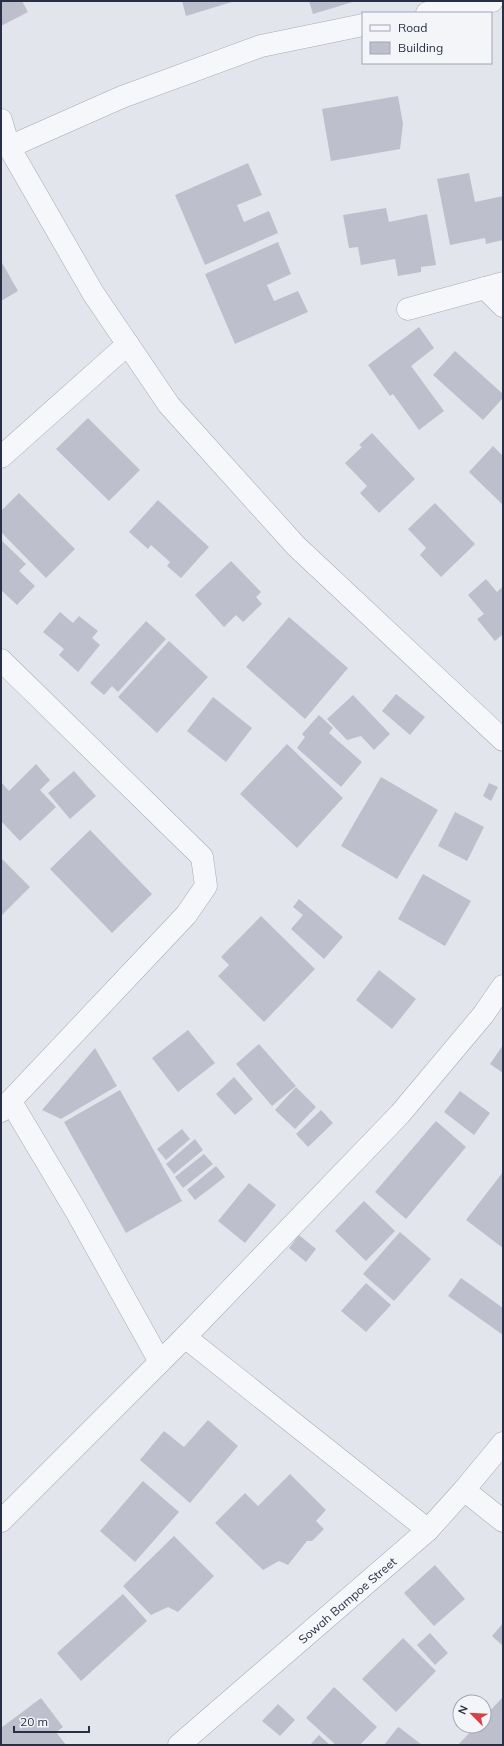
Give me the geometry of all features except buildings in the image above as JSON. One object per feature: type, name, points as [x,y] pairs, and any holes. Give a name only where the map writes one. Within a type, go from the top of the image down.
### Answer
[{"type":"street","points":[[432,12],[492,1]]},
{"type":"street","points":[[9,147],[122,98],[261,46],[362,25]]},
{"type":"street","points":[[1,120],[9,147],[94,293],[169,405],[296,546],[503,740]]},
{"type":"street","points":[[408,309],[494,285],[503,306]]},
{"type":"street","points":[[1,457],[128,344]]},
{"type":"street","points":[[1,660],[202,857],[206,886],[186,915],[6,1106],[76,1211],[160,1362]]},
{"type":"street","points":[[1,1521],[185,1337],[400,1114],[483,1015],[503,986]]},
{"type":"street","points":[[185,1337],[428,1530]]},
{"type":"street","name":"Sowah Bampoe Street","points":[[179,1745],[428,1530],[503,1443]]},
{"type":"street","points":[[464,1490],[503,1521]]}]
